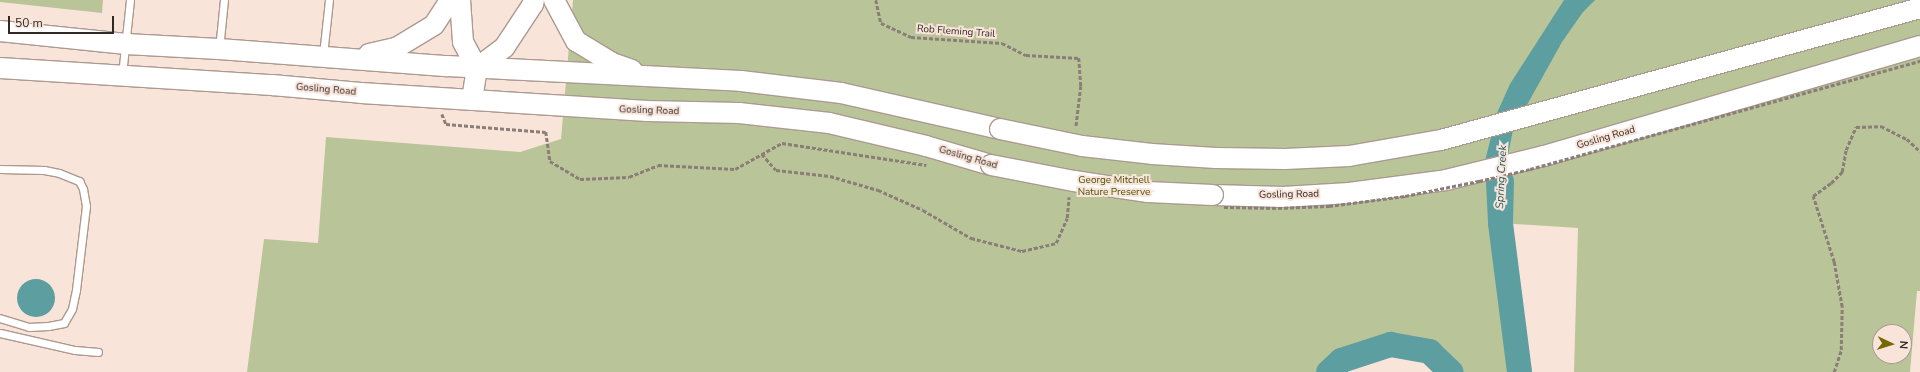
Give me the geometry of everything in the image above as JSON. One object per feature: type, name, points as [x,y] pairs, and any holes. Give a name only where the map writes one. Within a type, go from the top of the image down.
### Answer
[{"type":"main road","points":[[351,58],[396,48],[434,25],[450,0]]},
{"type":"main road","points":[[460,0],[463,42],[477,68],[472,100]]},
{"type":"main road","points":[[477,68],[504,48],[533,4],[534,0]]},
{"type":"main road","points":[[554,0],[576,41],[612,62],[651,76]]},
{"type":"main road","points":[[0,31],[126,44],[219,49],[323,58],[351,58],[477,68],[741,81],[841,93],[1082,146],[1152,154],[1216,158],[1285,159],[1349,156],[1441,140],[1920,8]]},
{"type":"main road","name":"Gosling Road","points":[[0,68],[122,77],[272,85],[443,99],[647,112],[739,113],[829,123],[926,146],[991,165],[1074,182],[1148,192],[1282,197],[1349,193],[1446,180],[1544,156],[1920,46]]},
{"type":"lane","points":[[122,77],[130,0]]},
{"type":"lane","points":[[219,49],[224,0]]},
{"type":"lane","points":[[323,58],[329,0]]},
{"type":"lane","points":[[0,169],[44,170],[59,173],[79,181],[83,189],[86,206],[76,290],[72,309],[64,323],[29,327],[0,318]]},
{"type":"lane","points":[[0,333],[75,350],[98,352]]},
{"type":"path","name":"Rob Fleming Trail","points":[[876,0],[881,23],[911,37],[1002,43],[1026,55],[1079,58],[1081,86],[1076,132]]},
{"type":"path","points":[[1217,207],[1278,208],[1329,206],[1405,196],[1479,181],[1530,169],[1920,61]]},
{"type":"path","points":[[443,99],[441,112],[446,124],[546,132],[550,161],[580,179],[628,177],[658,165],[735,169],[782,143],[934,166]]},
{"type":"path","points":[[1834,372],[1841,350],[1842,307],[1834,262],[1820,213],[1813,196],[1831,183],[1842,172],[1846,150],[1856,127],[1881,126],[1907,139],[1920,151]]},
{"type":"path","points":[[762,154],[776,170],[830,176],[878,190],[923,210],[971,238],[1022,251],[1056,243],[1067,218],[1069,195]]},
{"type":"path","points":[[1065,192],[1073,193]]},
{"type":"green space","points":[[0,0],[103,0],[102,13],[0,2]]},
{"type":"green space","name":"George Mitchell Nature Preserve","points":[[573,0],[1920,0],[1920,291],[1917,291],[1912,349],[1912,324],[1872,324],[1872,364],[1911,364],[1910,372],[1574,372],[1578,228],[1500,223],[1519,372],[1451,372],[1429,351],[1390,344],[1341,360],[1328,372],[247,372],[264,239],[318,243],[326,137],[520,152],[561,139]]},
{"type":"water","points":[[1564,0],[1595,0],[1583,12],[1562,42],[1513,130],[1508,155],[1512,208],[1488,223],[1485,161],[1497,113],[1510,84]]},
{"type":"water","points":[[36,279],[49,285],[55,298],[49,311],[36,317],[23,311],[17,298],[23,285]]},
{"type":"waterway","name":"Spring Creek","points":[[1501,181],[1500,223],[1519,372]]},
{"type":"waterway","name":"Spring Creek","points":[[1328,372],[1341,360],[1390,344],[1429,351],[1451,372]]}]
